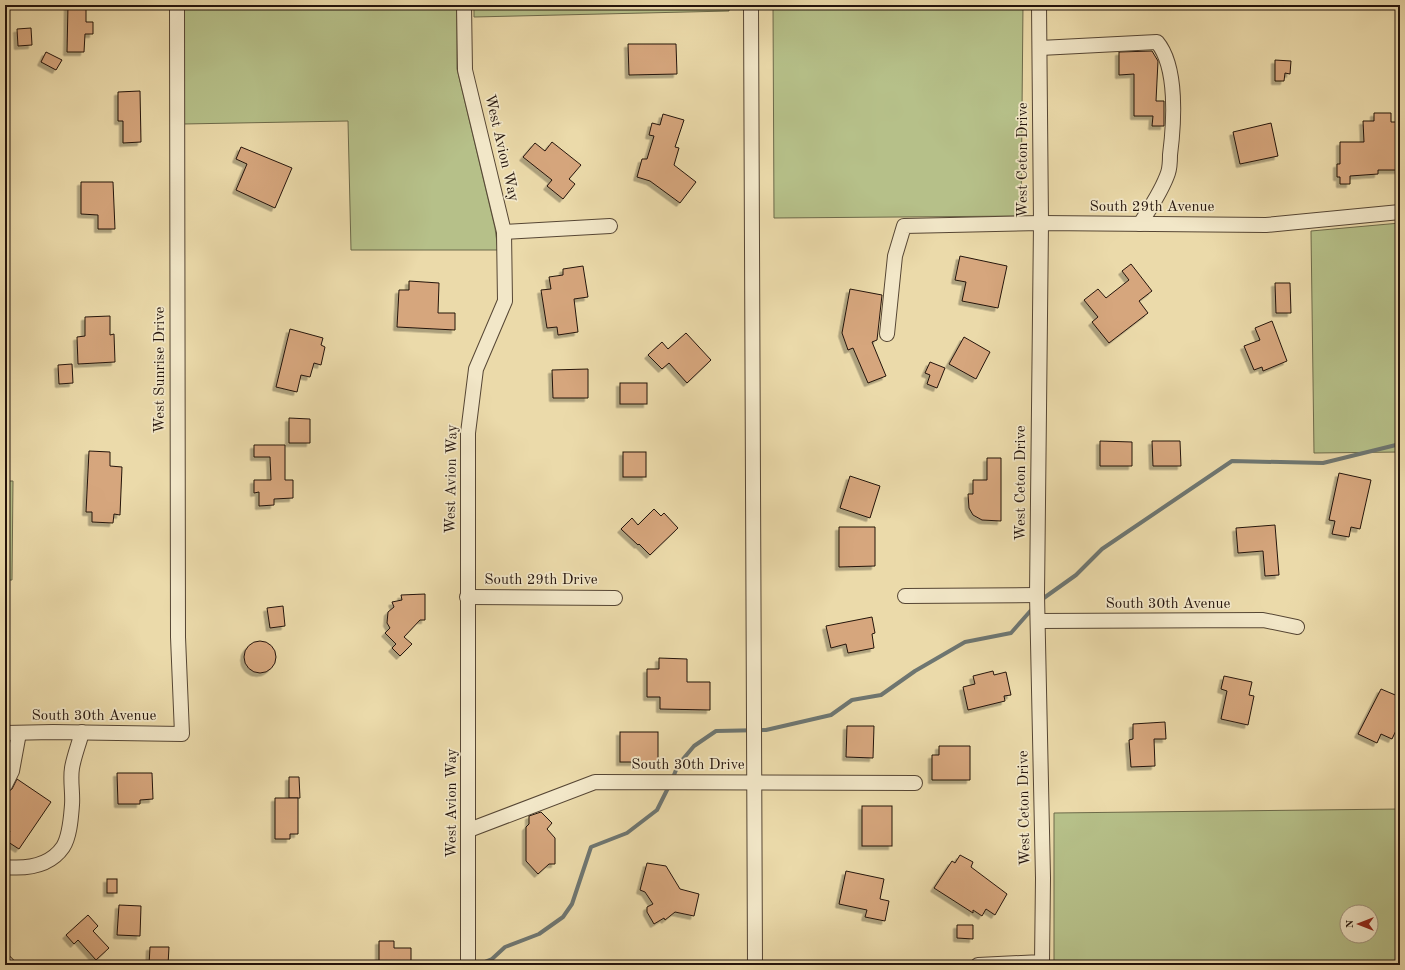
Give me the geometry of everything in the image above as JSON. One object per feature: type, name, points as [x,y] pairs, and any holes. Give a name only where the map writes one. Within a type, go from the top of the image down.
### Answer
[{"type":"street","name":"West Sunrise Drive","points":[[176,5],[178,629],[182,734]]},
{"type":"street","name":"West Avion Way","points":[[464,5],[465,70],[504,232],[505,301],[476,369],[468,433],[468,965]]},
{"type":"street","points":[[751,5],[755,965]]},
{"type":"street","name":"West Ceton Drive","points":[[978,965],[1042,962],[1043,878],[1038,621],[1040,223],[1039,5]]},
{"type":"street","points":[[1040,48],[1157,42],[1161,47],[1169,65],[1172,92],[1173,133],[1168,172],[1140,224]]},
{"type":"street","name":"South 29th Avenue","points":[[887,334],[895,256],[904,226],[1040,223],[1266,225],[1400,212]]},
{"type":"street","points":[[504,232],[610,226]]},
{"type":"street","points":[[905,596],[1038,595]]},
{"type":"street","name":"South 29th Drive","points":[[467,597],[615,598]]},
{"type":"street","name":"South 30th Avenue","points":[[1038,621],[1263,620],[1297,627]]},
{"type":"street","name":"South 30th Avenue","points":[[12,733],[82,732],[182,734]]},
{"type":"street","points":[[5,867],[22,869],[37,866],[51,858],[63,847],[68,833],[72,805],[72,768],[82,732]]},
{"type":"street","points":[[5,785],[12,771],[12,733]]},
{"type":"street","name":"South 30th Drive","points":[[469,830],[595,782],[915,783]]},
{"type":"street","points":[[5,962],[8,965]]},
{"type":"green space","points":[[183,5],[457,5],[457,69],[495,228],[498,250],[351,250],[348,121],[183,124]]},
{"type":"green space","points":[[474,5],[729,5],[729,11],[474,17]]},
{"type":"green space","points":[[773,5],[1023,5],[1021,216],[774,218]]},
{"type":"green space","points":[[1400,223],[1400,452],[1314,453],[1311,231]]},
{"type":"green space","points":[[5,481],[13,481],[12,580],[5,580]]},
{"type":"green space","points":[[1400,809],[1400,965],[1054,965],[1054,813]]},
{"type":"building","points":[[68,5],[86,6],[86,22],[93,22],[93,34],[85,34],[84,52],[67,52]]},
{"type":"building","points":[[31,28],[32,45],[18,46],[17,29]]},
{"type":"building","points":[[628,44],[676,44],[677,74],[629,75]]},
{"type":"building","points":[[1152,51],[1158,61],[1156,101],[1164,101],[1164,126],[1152,126],[1153,116],[1134,116],[1134,74],[1119,75],[1119,52]]},
{"type":"building","points":[[46,52],[62,60],[56,70],[41,62]]},
{"type":"building","points":[[1275,60],[1291,61],[1290,74],[1285,73],[1284,81],[1275,81]]},
{"type":"building","points":[[140,91],[141,142],[123,143],[123,121],[118,121],[118,92]]},
{"type":"building","points":[[1374,113],[1391,113],[1391,122],[1400,122],[1400,170],[1378,170],[1378,174],[1350,176],[1350,184],[1340,184],[1340,177],[1337,177],[1337,164],[1340,164],[1340,142],[1364,142],[1363,121],[1374,121]]},
{"type":"building","points":[[663,114],[684,120],[675,147],[679,148],[674,165],[696,182],[680,203],[650,181],[637,177],[642,159],[647,159],[654,136],[649,135],[652,123],[660,125]]},
{"type":"building","points":[[1271,123],[1278,156],[1240,164],[1233,132]]},
{"type":"building","points":[[552,142],[581,165],[569,179],[575,184],[563,199],[547,186],[552,180],[523,157],[535,143],[545,151]]},
{"type":"building","points":[[241,147],[292,168],[275,208],[236,190],[247,164],[236,159]]},
{"type":"building","points":[[81,182],[113,182],[115,229],[98,229],[98,215],[81,214]]},
{"type":"building","points":[[960,256],[1007,266],[998,308],[962,301],[966,282],[955,280]]},
{"type":"building","points":[[1131,264],[1152,291],[1139,301],[1148,313],[1109,343],[1092,322],[1098,317],[1084,300],[1098,289],[1106,298],[1129,280],[1122,271]]},
{"type":"building","points":[[583,266],[588,297],[574,299],[578,332],[558,335],[557,327],[547,328],[541,290],[551,289],[549,277],[563,275],[563,269]]},
{"type":"building","points":[[409,281],[439,283],[438,313],[455,313],[455,330],[397,327],[399,290],[409,290]]},
{"type":"building","points":[[1275,283],[1290,283],[1291,313],[1276,313]]},
{"type":"building","points":[[850,289],[882,295],[877,340],[872,342],[886,376],[868,383],[853,348],[848,350],[842,333]]},
{"type":"building","points":[[110,316],[110,335],[114,334],[115,362],[78,364],[77,337],[85,336],[85,317]]},
{"type":"building","points":[[1272,321],[1287,361],[1263,371],[1262,367],[1254,370],[1244,346],[1260,340],[1255,328]]},
{"type":"building","points":[[290,329],[323,338],[321,345],[325,347],[321,365],[314,363],[310,377],[301,375],[297,392],[276,387]]},
{"type":"building","points":[[686,333],[711,360],[687,383],[669,363],[662,369],[648,355],[662,342],[668,349]]},
{"type":"building","points":[[964,337],[990,352],[976,379],[949,364]]},
{"type":"building","points":[[930,362],[945,368],[937,388],[927,384],[930,375],[925,373]]},
{"type":"building","points":[[72,364],[73,383],[59,384],[58,365]]},
{"type":"building","points":[[588,369],[588,398],[553,398],[552,370]]},
{"type":"building","points":[[620,383],[647,383],[647,404],[620,404]]},
{"type":"building","points":[[289,418],[310,419],[310,443],[289,443]]},
{"type":"building","points":[[1100,441],[1132,442],[1132,466],[1100,466]]},
{"type":"building","points":[[1152,441],[1180,441],[1181,466],[1153,466]]},
{"type":"building","points":[[254,445],[285,445],[285,480],[293,480],[293,498],[274,499],[274,505],[259,506],[259,492],[254,493],[254,480],[271,480],[270,457],[254,457]]},
{"type":"building","points":[[89,451],[110,452],[110,466],[122,467],[120,515],[114,514],[113,523],[92,522],[92,512],[86,512]]},
{"type":"building","points":[[623,452],[646,452],[646,477],[623,477]]},
{"type":"building","points":[[987,458],[1001,458],[1001,521],[982,520],[973,515],[969,508],[968,494],[973,494],[973,480],[987,480]]},
{"type":"building","points":[[1339,473],[1371,480],[1360,529],[1351,527],[1349,537],[1332,534],[1335,521],[1329,520]]},
{"type":"building","points":[[850,476],[880,486],[870,518],[840,508]]},
{"type":"building","points":[[654,509],[661,516],[664,513],[678,528],[650,555],[621,529],[632,518],[638,525]]},
{"type":"building","points":[[1275,525],[1279,575],[1265,576],[1263,551],[1238,553],[1236,528]]},
{"type":"building","points":[[839,527],[875,527],[875,566],[839,567]]},
{"type":"building","points":[[425,594],[425,620],[420,620],[404,637],[412,644],[400,656],[392,648],[396,644],[385,633],[390,628],[387,623],[388,612],[394,607],[392,602],[402,600],[401,595]]},
{"type":"building","points":[[283,606],[285,626],[270,628],[267,608]]},
{"type":"building","points":[[872,617],[875,633],[872,634],[874,648],[848,653],[846,644],[831,648],[826,626]]},
{"type":"building","points":[[260,641],[271,646],[276,657],[271,668],[260,673],[249,668],[244,657],[249,646]]},
{"type":"building","points":[[659,658],[687,659],[687,682],[710,682],[710,710],[660,709],[660,697],[647,697],[647,669],[659,669]]},
{"type":"building","points":[[993,671],[994,675],[1006,672],[1011,695],[1004,696],[1005,701],[968,710],[963,687],[975,684],[973,676]]},
{"type":"building","points":[[1224,676],[1252,682],[1249,695],[1254,696],[1248,725],[1221,719],[1227,691],[1221,689]]},
{"type":"building","points":[[1381,689],[1400,697],[1400,722],[1392,739],[1381,734],[1377,743],[1358,734]]},
{"type":"building","points":[[1165,722],[1166,739],[1154,739],[1155,766],[1131,767],[1129,740],[1133,739],[1133,724]]},
{"type":"building","points":[[847,726],[874,726],[873,758],[846,757]]},
{"type":"building","points":[[620,732],[658,732],[658,762],[620,762]]},
{"type":"building","points":[[939,746],[970,746],[970,780],[932,780],[932,755],[939,755]]},
{"type":"building","points":[[117,773],[152,773],[153,799],[140,800],[140,804],[118,804]]},
{"type":"building","points":[[289,777],[299,777],[300,798],[289,798]]},
{"type":"building","points":[[17,779],[51,802],[19,849],[5,840],[10,831],[5,828],[5,793],[12,789]]},
{"type":"building","points":[[275,798],[298,798],[298,834],[290,834],[290,839],[275,839]]},
{"type":"building","points":[[862,806],[892,806],[892,846],[862,846]]},
{"type":"building","points":[[541,812],[552,823],[547,829],[555,838],[555,864],[549,864],[538,874],[526,861],[526,827],[529,824],[529,816]]},
{"type":"building","points":[[960,855],[973,862],[971,867],[1007,894],[995,915],[986,909],[982,916],[973,910],[973,913],[934,888],[952,861],[955,863]]},
{"type":"building","points":[[647,863],[666,866],[680,889],[699,894],[694,916],[675,912],[665,920],[664,918],[654,924],[647,912],[647,907],[653,904],[645,892],[640,890]]},
{"type":"building","points":[[846,871],[884,879],[880,899],[889,901],[885,921],[865,917],[867,910],[839,904]]},
{"type":"building","points":[[107,879],[117,879],[117,893],[107,893]]},
{"type":"building","points":[[119,905],[141,906],[140,936],[117,935]]},
{"type":"building","points":[[88,915],[98,926],[93,931],[109,948],[96,960],[78,940],[74,944],[66,935]]},
{"type":"building","points":[[957,925],[973,925],[973,939],[957,938]]},
{"type":"building","points":[[379,941],[394,941],[394,948],[411,948],[411,965],[379,964]]},
{"type":"building","points":[[150,947],[169,947],[168,965],[149,965]]},
{"type":"waterway","points":[[1041,600],[1076,575],[1102,549],[1232,461],[1323,463],[1400,444]]},
{"type":"waterway","points":[[672,780],[678,765],[694,746],[716,731],[766,730],[831,715],[852,700],[881,695],[915,671],[965,642],[1011,633],[1033,608]]},
{"type":"waterway","points":[[477,965],[492,959],[505,947],[539,934],[563,917],[572,904],[591,847],[627,833],[657,810],[669,786]]}]
